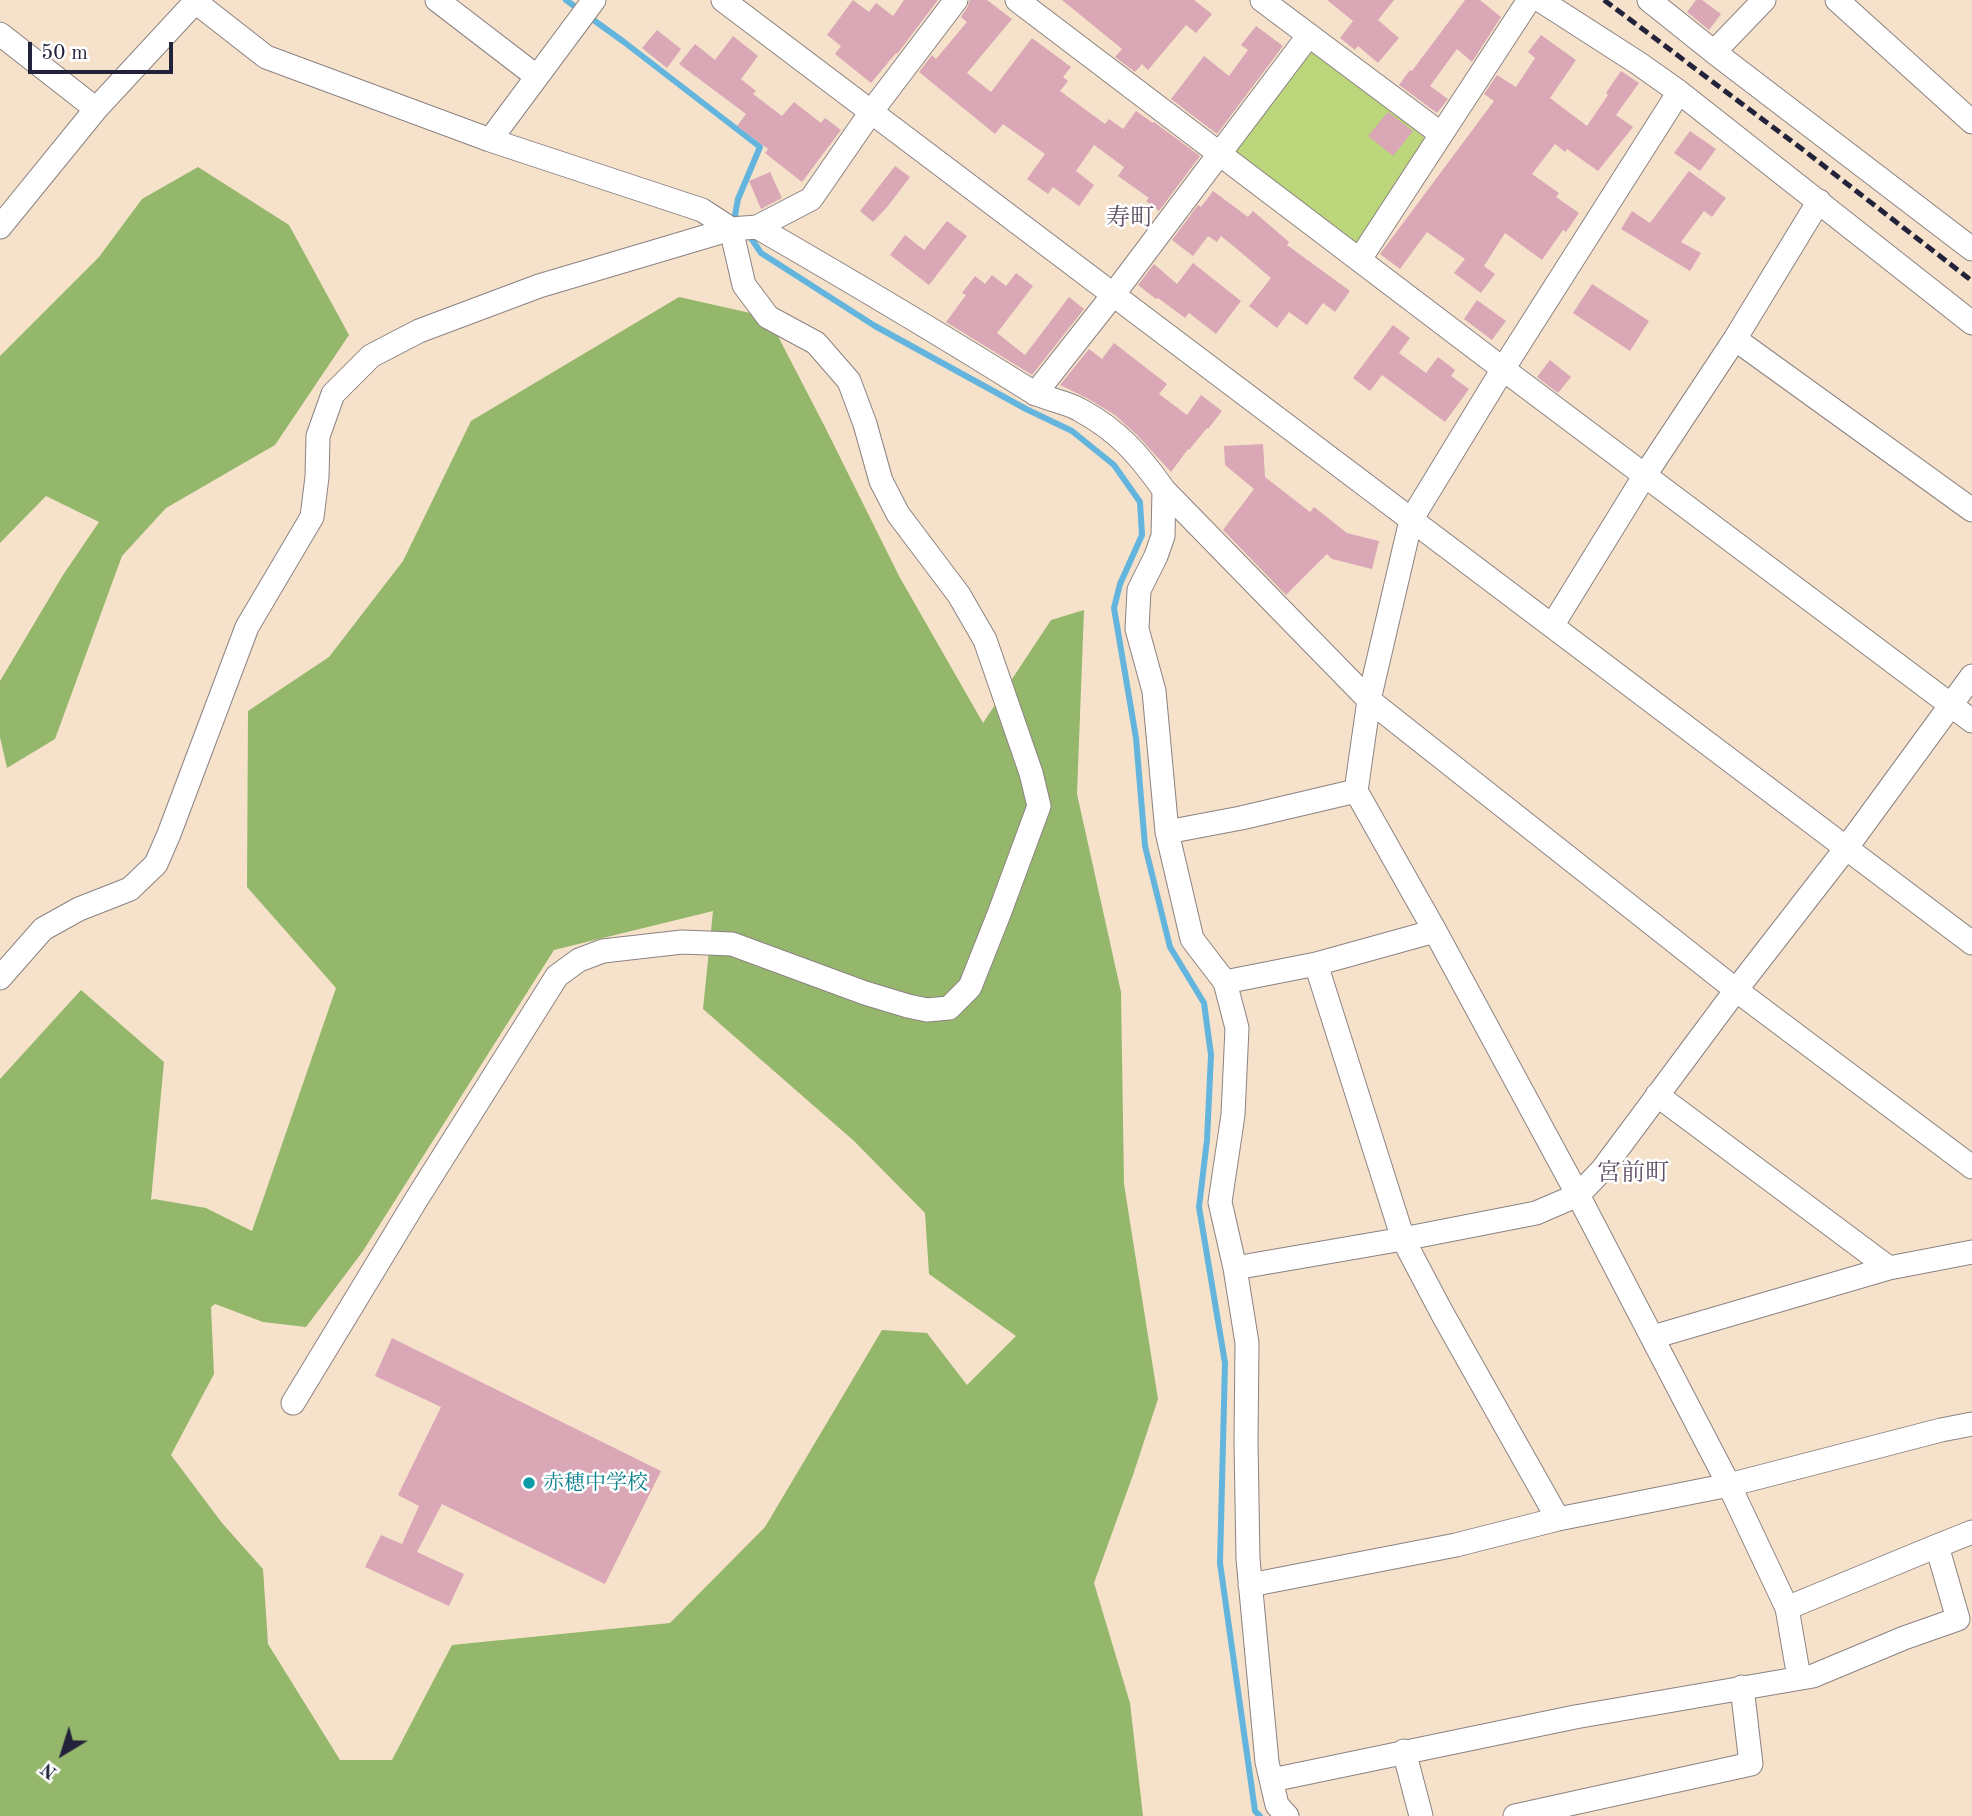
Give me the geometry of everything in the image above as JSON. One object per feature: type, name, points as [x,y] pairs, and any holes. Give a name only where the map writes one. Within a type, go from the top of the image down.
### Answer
[{"type":"street","points":[[437,0],[536,76]]},
{"type":"street","points":[[490,140],[594,0]]},
{"type":"street","points":[[723,0],[1972,943]]},
{"type":"street","points":[[0,978],[43,929],[79,909],[130,889],[156,864],[247,627],[312,517],[318,436],[333,394],[361,365],[371,356],[419,331],[539,286],[731,229],[757,227],[811,199],[956,0]]},
{"type":"street","points":[[1017,0],[1972,721]]},
{"type":"street","points":[[1262,0],[1441,134]]},
{"type":"street","points":[[1360,260],[1529,0]]},
{"type":"street","points":[[1540,0],[1679,92],[1972,323]]},
{"type":"street","points":[[1649,0],[1970,244]]},
{"type":"street","points":[[1714,52],[1764,0]]},
{"type":"street","points":[[1837,0],[1972,122]]},
{"type":"street","points":[[0,227],[96,109],[195,1],[265,57],[490,140],[702,210],[731,229],[744,285],[768,317],[816,343],[849,381],[881,481],[898,514],[959,595],[985,640],[1031,773],[1039,806],[970,987],[949,1008],[928,1010],[908,1006],[732,944],[682,942],[603,951],[579,960],[557,976],[293,1403]]},
{"type":"street","points":[[0,34],[96,109]]},
{"type":"street","points":[[1035,394],[1309,35]]},
{"type":"street","points":[[1679,92],[1503,369],[1411,520],[1369,700],[1356,791],[1578,1195],[1729,1485],[1787,1608],[1799,1678]]},
{"type":"street","points":[[1552,626],[1645,475],[1735,339],[1818,201]]},
{"type":"street","points":[[757,227],[1035,394],[1079,409],[1114,431],[1142,458],[1164,490],[1369,700],[1736,990],[1972,1167]]},
{"type":"street","points":[[1735,339],[1972,510]]},
{"type":"street","points":[[1164,490],[1163,536],[1139,590],[1137,629],[1154,691],[1167,832],[1192,939],[1225,982],[1237,1028],[1233,1115],[1220,1202],[1247,1343],[1248,1559],[1267,1762],[1277,1805],[1287,1816]]},
{"type":"street","points":[[1234,1268],[1536,1213],[1578,1195],[1602,1170],[1972,676]]},
{"type":"street","points":[[1167,832],[1356,791]]},
{"type":"street","points":[[1225,982],[1316,964],[1435,931]]},
{"type":"street","points":[[1316,964],[1404,1239],[1442,1313],[1558,1519]]},
{"type":"street","points":[[1657,1095],[1889,1268]]},
{"type":"street","points":[[1653,1338],[1889,1268],[1972,1252]]},
{"type":"street","points":[[1250,1585],[1456,1545],[1558,1519],[1729,1485],[1972,1424]]},
{"type":"street","points":[[1787,1608],[1972,1532]]},
{"type":"street","points":[[1272,1780],[1574,1717],[1813,1676],[1958,1619],[1937,1546]]},
{"type":"street","points":[[1515,1816],[1751,1765],[1742,1688]]},
{"type":"street","points":[[1404,1751],[1421,1816]]},
{"type":"green space","points":[[1315,51],[1424,137],[1423,145],[1363,240],[1352,244],[1237,159],[1236,146],[1305,52]]},
{"type":"green space","points":[[198,167],[289,225],[349,335],[275,445],[166,508],[122,556],[55,739],[7,768],[0,737],[0,681],[63,575],[99,522],[46,496],[0,543],[0,356],[99,257],[142,199]]},
{"type":"green space","points":[[679,297],[768,317],[899,576],[983,723],[1051,620],[1084,610],[1077,794],[1121,992],[1124,1184],[1158,1399],[1094,1583],[1130,1703],[1143,1816],[0,1816],[0,1079],[81,990],[164,1062],[151,1200],[206,1208],[252,1231],[336,988],[247,887],[248,711],[329,657],[403,561],[471,421]],"holes":[[[713,911],[703,1009],[854,1141],[925,1213],[929,1274],[1016,1336],[967,1385],[927,1333],[882,1330],[765,1527],[670,1623],[452,1645],[392,1760],[340,1760],[268,1644],[263,1569],[222,1523],[171,1455],[214,1374],[211,1307],[215,1304],[263,1322],[306,1327],[363,1251],[554,950]]]},
{"type":"building","points":[[853,0],[869,12],[876,3],[893,16],[904,0],[938,0],[871,83],[835,54],[841,46],[827,35]]},
{"type":"building","points":[[970,0],[987,0],[1012,19],[967,73],[991,92],[1032,38],[1071,67],[1063,77],[1068,81],[1060,91],[1105,124],[1109,119],[1123,129],[1136,111],[1200,156],[1159,211],[1146,201],[1149,198],[1118,176],[1124,167],[1094,145],[1076,171],[1094,185],[1079,206],[1053,187],[1048,194],[1027,179],[1045,154],[1003,124],[995,134],[919,72],[932,55],[936,59],[967,22],[961,17]]},
{"type":"building","points":[[1062,0],[1194,0],[1212,14],[1196,33],[1186,25],[1148,70],[1142,64],[1135,72],[1115,57],[1122,49]]},
{"type":"building","points":[[1327,0],[1394,0],[1378,20],[1399,38],[1378,63],[1358,46],[1355,50],[1340,38],[1353,21]]},
{"type":"building","points":[[1465,0],[1480,0],[1501,17],[1472,62],[1457,49],[1430,86],[1448,99],[1437,113],[1399,85]]},
{"type":"building","points":[[1696,0],[1702,0],[1721,14],[1709,30],[1687,12]]},
{"type":"building","points":[[1256,26],[1283,46],[1217,134],[1171,99],[1204,56],[1229,76],[1248,50],[1241,45]]},
{"type":"building","points":[[657,30],[681,49],[667,68],[642,48]]},
{"type":"building","points":[[1541,35],[1576,60],[1550,98],[1587,126],[1621,71],[1639,83],[1616,115],[1633,127],[1598,171],[1567,149],[1565,152],[1555,144],[1532,174],[1559,193],[1556,197],[1579,213],[1542,260],[1505,233],[1484,266],[1495,274],[1481,293],[1454,273],[1465,259],[1427,232],[1400,269],[1380,254],[1494,101],[1484,94],[1497,75],[1516,87],[1535,58],[1528,52]]},
{"type":"building","points":[[733,36],[758,56],[741,79],[756,91],[753,94],[782,116],[794,102],[821,123],[825,118],[841,130],[802,182],[765,153],[768,149],[737,126],[746,114],[679,64],[695,44],[715,60]]},
{"type":"building","points":[[1388,112],[1413,131],[1393,156],[1368,136]]},
{"type":"building","points":[[1690,131],[1716,149],[1700,171],[1674,153]]},
{"type":"building","points":[[895,166],[910,177],[873,222],[860,211]]},
{"type":"building","points":[[1689,171],[1726,198],[1712,217],[1704,211],[1681,242],[1701,253],[1690,271],[1621,229],[1632,211],[1650,223]]},
{"type":"building","points":[[770,172],[782,198],[761,209],[749,181]]},
{"type":"building","points":[[1213,191],[1248,217],[1253,211],[1289,242],[1287,245],[1350,291],[1335,312],[1323,303],[1307,325],[1289,312],[1277,328],[1249,306],[1271,278],[1237,249],[1221,236],[1217,242],[1208,236],[1193,256],[1172,240],[1198,205],[1201,207]]},
{"type":"building","points":[[947,221],[967,236],[929,285],[890,255],[905,235],[924,250]]},
{"type":"building","points":[[1193,263],[1241,301],[1216,334],[1189,313],[1185,318],[1138,285],[1154,264],[1177,284]]},
{"type":"building","points":[[1016,273],[1033,286],[997,333],[1025,355],[1069,297],[1084,309],[1032,375],[946,322],[966,295],[962,293],[975,276],[985,284],[992,275],[1006,286]]},
{"type":"building","points":[[1592,284],[1649,321],[1630,351],[1573,313]]},
{"type":"building","points":[[1477,300],[1506,321],[1492,340],[1464,319]]},
{"type":"building","points":[[1393,325],[1410,338],[1399,353],[1426,373],[1438,357],[1455,370],[1451,376],[1469,389],[1445,422],[1382,375],[1370,391],[1353,378]]},
{"type":"building","points":[[1114,343],[1167,384],[1159,394],[1187,415],[1201,395],[1222,411],[1171,472],[1115,415],[1060,385],[1089,349],[1102,359]]},
{"type":"building","points":[[1550,360],[1571,377],[1558,393],[1537,377]]},
{"type":"building","points":[[1263,444],[1265,477],[1310,512],[1314,507],[1347,533],[1379,541],[1372,569],[1332,559],[1327,554],[1286,595],[1223,530],[1254,489],[1225,465],[1224,446]]},
{"type":"building","name":"赤穂中学校","points":[[392,1338],[661,1471],[605,1584],[442,1504],[417,1552],[464,1574],[449,1606],[365,1567],[381,1535],[402,1544],[419,1506],[398,1495],[441,1407],[375,1376]]},
{"type":"waterway","points":[[566,0],[760,147],[738,199],[735,215],[740,224]]},
{"type":"waterway","points":[[747,232],[761,253],[875,326],[1026,409],[1072,431],[1114,465],[1140,502],[1142,535],[1120,584],[1114,608],[1136,738],[1145,846],[1170,947],[1204,1003],[1211,1055],[1207,1140],[1199,1207],[1225,1363],[1220,1563],[1255,1811],[1260,1816]]},
{"type":"railway","points":[[1604,0],[1972,281]]},
{"type":"place","name":"赤穂中学校","points":[[529,1483]]},
{"type":"district","name":"寿町","points":[[1130,219]]},
{"type":"district","name":"宮前町","points":[[1633,1174]]}]
